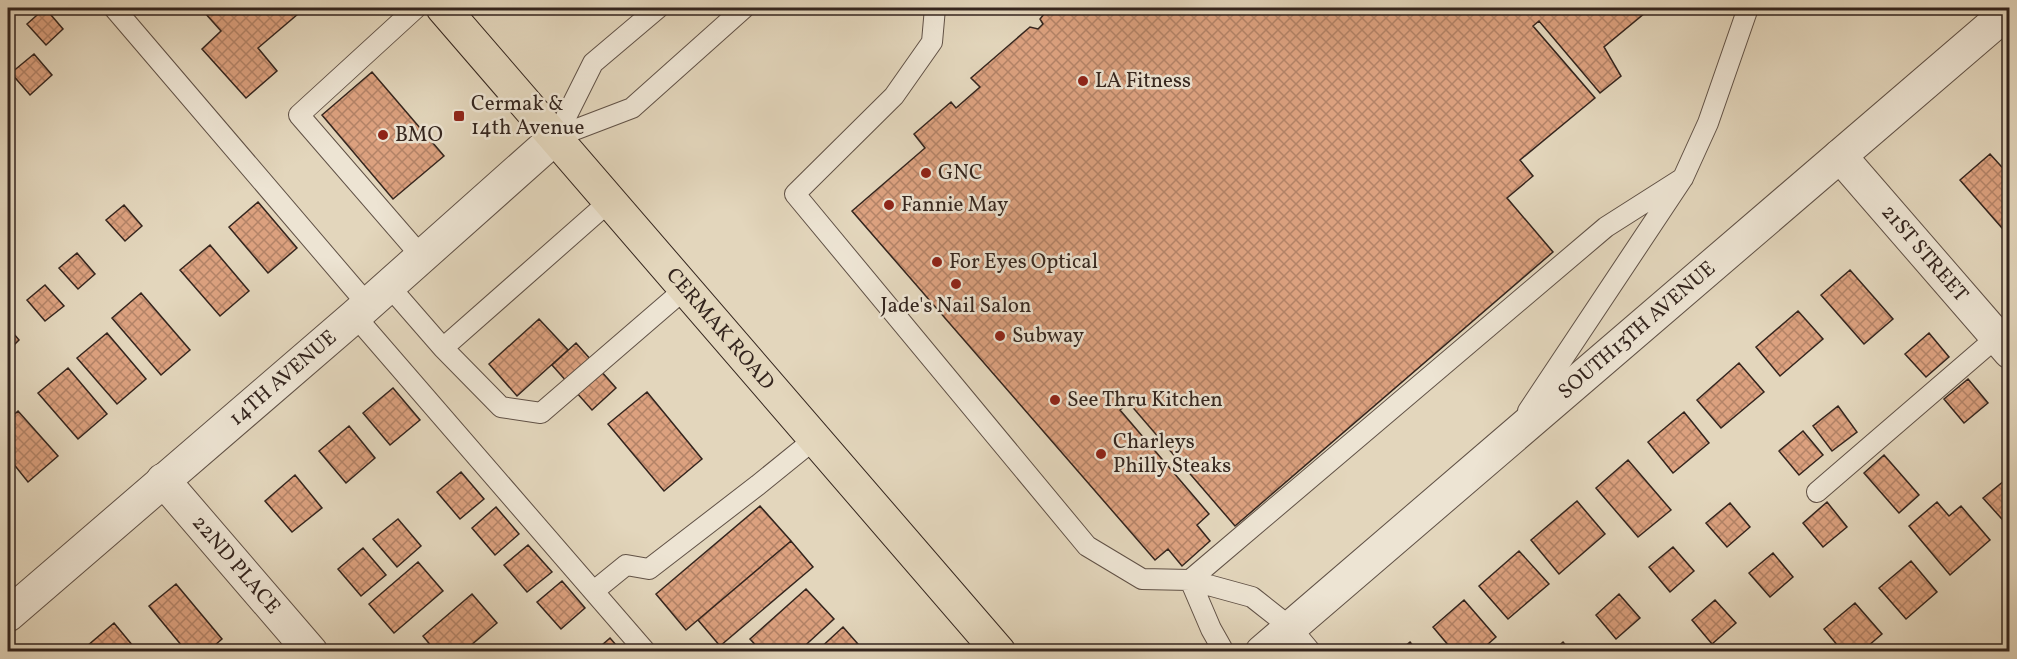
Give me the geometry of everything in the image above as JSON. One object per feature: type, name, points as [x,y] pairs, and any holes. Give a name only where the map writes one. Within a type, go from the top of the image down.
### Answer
[{"type":"main road","name":"CERMAK ROAD","points":[[443,8],[999,651]]},
{"type":"street","name":"SOUTH13TH AVENUE","points":[[1262,651],[1300,639],[1509,440],[2010,10]]},
{"type":"street","name":"14TH AVENUE","points":[[8,615],[422,257],[556,137]]},
{"type":"street","name":"21ST STREET","points":[[1840,156],[2003,344]]},
{"type":"street","name":"22ND PLACE","points":[[163,480],[310,651]]},
{"type":"lane","points":[[114,8],[370,302],[594,591],[646,651]]},
{"type":"lane","points":[[416,8],[299,115],[422,257]]},
{"type":"lane","points":[[556,137],[593,63],[658,8]]},
{"type":"lane","points":[[556,137],[632,108],[744,8]]},
{"type":"lane","points":[[935,8],[932,42],[894,96],[795,194],[1087,546],[1142,579],[1190,580],[1252,597],[1300,639]]},
{"type":"lane","points":[[1509,440],[1683,178],[1708,123],[1749,8]]},
{"type":"lane","points":[[1190,580],[1606,227],[1683,178]]},
{"type":"lane","points":[[443,348],[611,200]]},
{"type":"lane","points":[[370,302],[443,348],[501,407],[542,413],[686,288]]},
{"type":"lane","points":[[1817,492],[2003,344]]},
{"type":"lane","points":[[594,591],[626,565],[649,569],[816,438]]},
{"type":"lane","points":[[1190,580],[1211,629],[1224,651]]},
{"type":"building","points":[[45,8],[63,29],[46,45],[27,24]]},
{"type":"building","points":[[211,8],[305,8],[258,48],[277,71],[246,98],[202,49],[221,31],[205,13]]},
{"type":"building","points":[[1049,8],[1651,8],[1604,47],[1621,76],[1600,93],[1539,21],[1533,26],[1595,98],[1520,160],[1533,176],[1507,198],[1553,252],[1235,526],[1129,403],[1120,410],[1209,514],[1197,525],[1210,541],[1182,566],[1168,549],[1155,560],[852,211],[925,148],[914,134],[951,102],[956,108],[980,87],[971,78],[1030,27],[1038,29],[1043,24],[1040,19]]},
{"type":"building","points":[[34,54],[52,75],[30,95],[11,73]]},
{"type":"building","name":"BMO","points":[[372,72],[444,156],[393,199],[322,115]]},
{"type":"building","points":[[1990,154],[2010,176],[2009,236],[1960,180]]},
{"type":"building","points":[[258,202],[297,248],[268,273],[229,227]]},
{"type":"building","points":[[124,205],[142,226],[125,241],[106,220]]},
{"type":"building","points":[[210,245],[249,291],[220,316],[180,270]]},
{"type":"building","points":[[77,253],[95,274],[78,289],[59,268]]},
{"type":"building","points":[[1850,270],[1893,319],[1864,344],[1821,295]]},
{"type":"building","points":[[45,285],[64,306],[45,321],[27,300]]},
{"type":"building","points":[[141,293],[190,350],[161,375],[112,318]]},
{"type":"building","points":[[1798,311],[1823,339],[1780,376],[1756,347]]},
{"type":"building","points":[[539,319],[568,350],[517,396],[489,364]]},
{"type":"building","points":[[8,327],[19,340],[8,351]]},
{"type":"building","points":[[107,333],[146,379],[117,404],[77,358]]},
{"type":"building","points":[[1929,333],[1949,357],[1926,377],[1905,354]]},
{"type":"building","points":[[576,343],[616,388],[592,410],[552,365]]},
{"type":"building","points":[[1739,363],[1764,392],[1721,428],[1697,400]]},
{"type":"building","points":[[68,368],[107,414],[78,439],[38,393]]},
{"type":"building","points":[[1968,379],[1988,403],[1964,423],[1944,399]]},
{"type":"building","points":[[393,388],[420,420],[390,445],[363,413]]},
{"type":"building","points":[[647,392],[702,459],[664,491],[608,424]]},
{"type":"building","points":[[1838,406],[1857,432],[1832,451],[1813,426]]},
{"type":"building","points":[[18,411],[58,456],[28,482],[8,457],[8,420]]},
{"type":"building","points":[[1684,412],[1709,443],[1673,473],[1648,442]]},
{"type":"building","points":[[349,426],[375,458],[346,483],[319,451]]},
{"type":"building","points":[[1803,431],[1823,455],[1799,475],[1779,451]]},
{"type":"building","points":[[1884,455],[1919,495],[1899,513],[1864,473]]},
{"type":"building","points":[[1628,460],[1671,510],[1638,537],[1596,488]]},
{"type":"building","points":[[461,472],[484,499],[460,519],[437,492]]},
{"type":"building","points":[[295,475],[322,508],[292,532],[265,501]]},
{"type":"building","points":[[2010,476],[2010,528],[1983,498]]},
{"type":"building","points":[[1577,501],[1605,534],[1559,574],[1531,540]]},
{"type":"building","points":[[1827,502],[1847,527],[1823,547],[1803,523]]},
{"type":"building","points":[[1937,502],[1949,516],[1961,506],[1990,540],[1950,575],[1909,526]]},
{"type":"building","points":[[1730,503],[1750,527],[1727,547],[1706,523]]},
{"type":"building","points":[[760,506],[791,541],[686,630],[656,594]]},
{"type":"building","points":[[496,507],[519,534],[495,555],[472,528]]},
{"type":"building","points":[[398,519],[421,546],[397,567],[373,539]]},
{"type":"building","points":[[791,541],[813,567],[720,646],[698,620]]},
{"type":"building","points":[[528,545],[552,572],[527,592],[504,565]]},
{"type":"building","points":[[1673,547],[1694,571],[1670,592],[1649,567]]},
{"type":"building","points":[[363,548],[386,575],[361,596],[338,569]]},
{"type":"building","points":[[1519,551],[1549,584],[1508,619],[1479,586]]},
{"type":"building","points":[[1773,553],[1793,577],[1770,597],[1749,573]]},
{"type":"building","points":[[1911,561],[1937,592],[1906,619],[1879,588]]},
{"type":"building","points":[[418,562],[443,591],[394,633],[369,604]]},
{"type":"building","points":[[562,581],[585,608],[561,629],[537,602]]},
{"type":"building","points":[[176,584],[222,639],[207,652],[187,652],[149,606]]},
{"type":"building","points":[[806,589],[834,619],[798,652],[762,652],[750,639]]},
{"type":"building","points":[[472,594],[497,623],[463,652],[436,652],[423,636]]},
{"type":"building","points":[[1619,594],[1640,618],[1616,639],[1596,615]]},
{"type":"building","points":[[1464,600],[1496,637],[1479,652],[1454,652],[1433,627]]},
{"type":"building","points":[[1715,600],[1736,623],[1712,644],[1692,620]]},
{"type":"building","points":[[1855,603],[1882,634],[1861,652],[1843,652],[1824,629]]},
{"type":"building","points":[[114,623],[138,652],[89,652],[86,647]]},
{"type":"building","points":[[843,627],[865,652],[816,652]]},
{"type":"building","points":[[610,638],[622,652],[594,652]]},
{"type":"building","points":[[1410,642],[1418,652],[1398,652]]},
{"type":"building","points":[[1563,642],[1571,652],[1552,652]]},
{"type":"place","name":"LA Fitness","points":[[1083,81]]},
{"type":"place","name":"Cermak & 14th Avenue","points":[[459,116]]},
{"type":"place","name":"BMO","points":[[383,135]]},
{"type":"place","name":"GNC","points":[[926,173]]},
{"type":"place","name":"Fannie May","points":[[889,205]]},
{"type":"place","name":"For Eyes Optical","points":[[937,262]]},
{"type":"place","name":"Jade's Nail Salon","points":[[956,284]]},
{"type":"place","name":"Subway","points":[[1000,336]]},
{"type":"place","name":"See Thru Kitchen","points":[[1055,400]]},
{"type":"place","name":"Charleys Philly Steaks","points":[[1101,454]]}]
